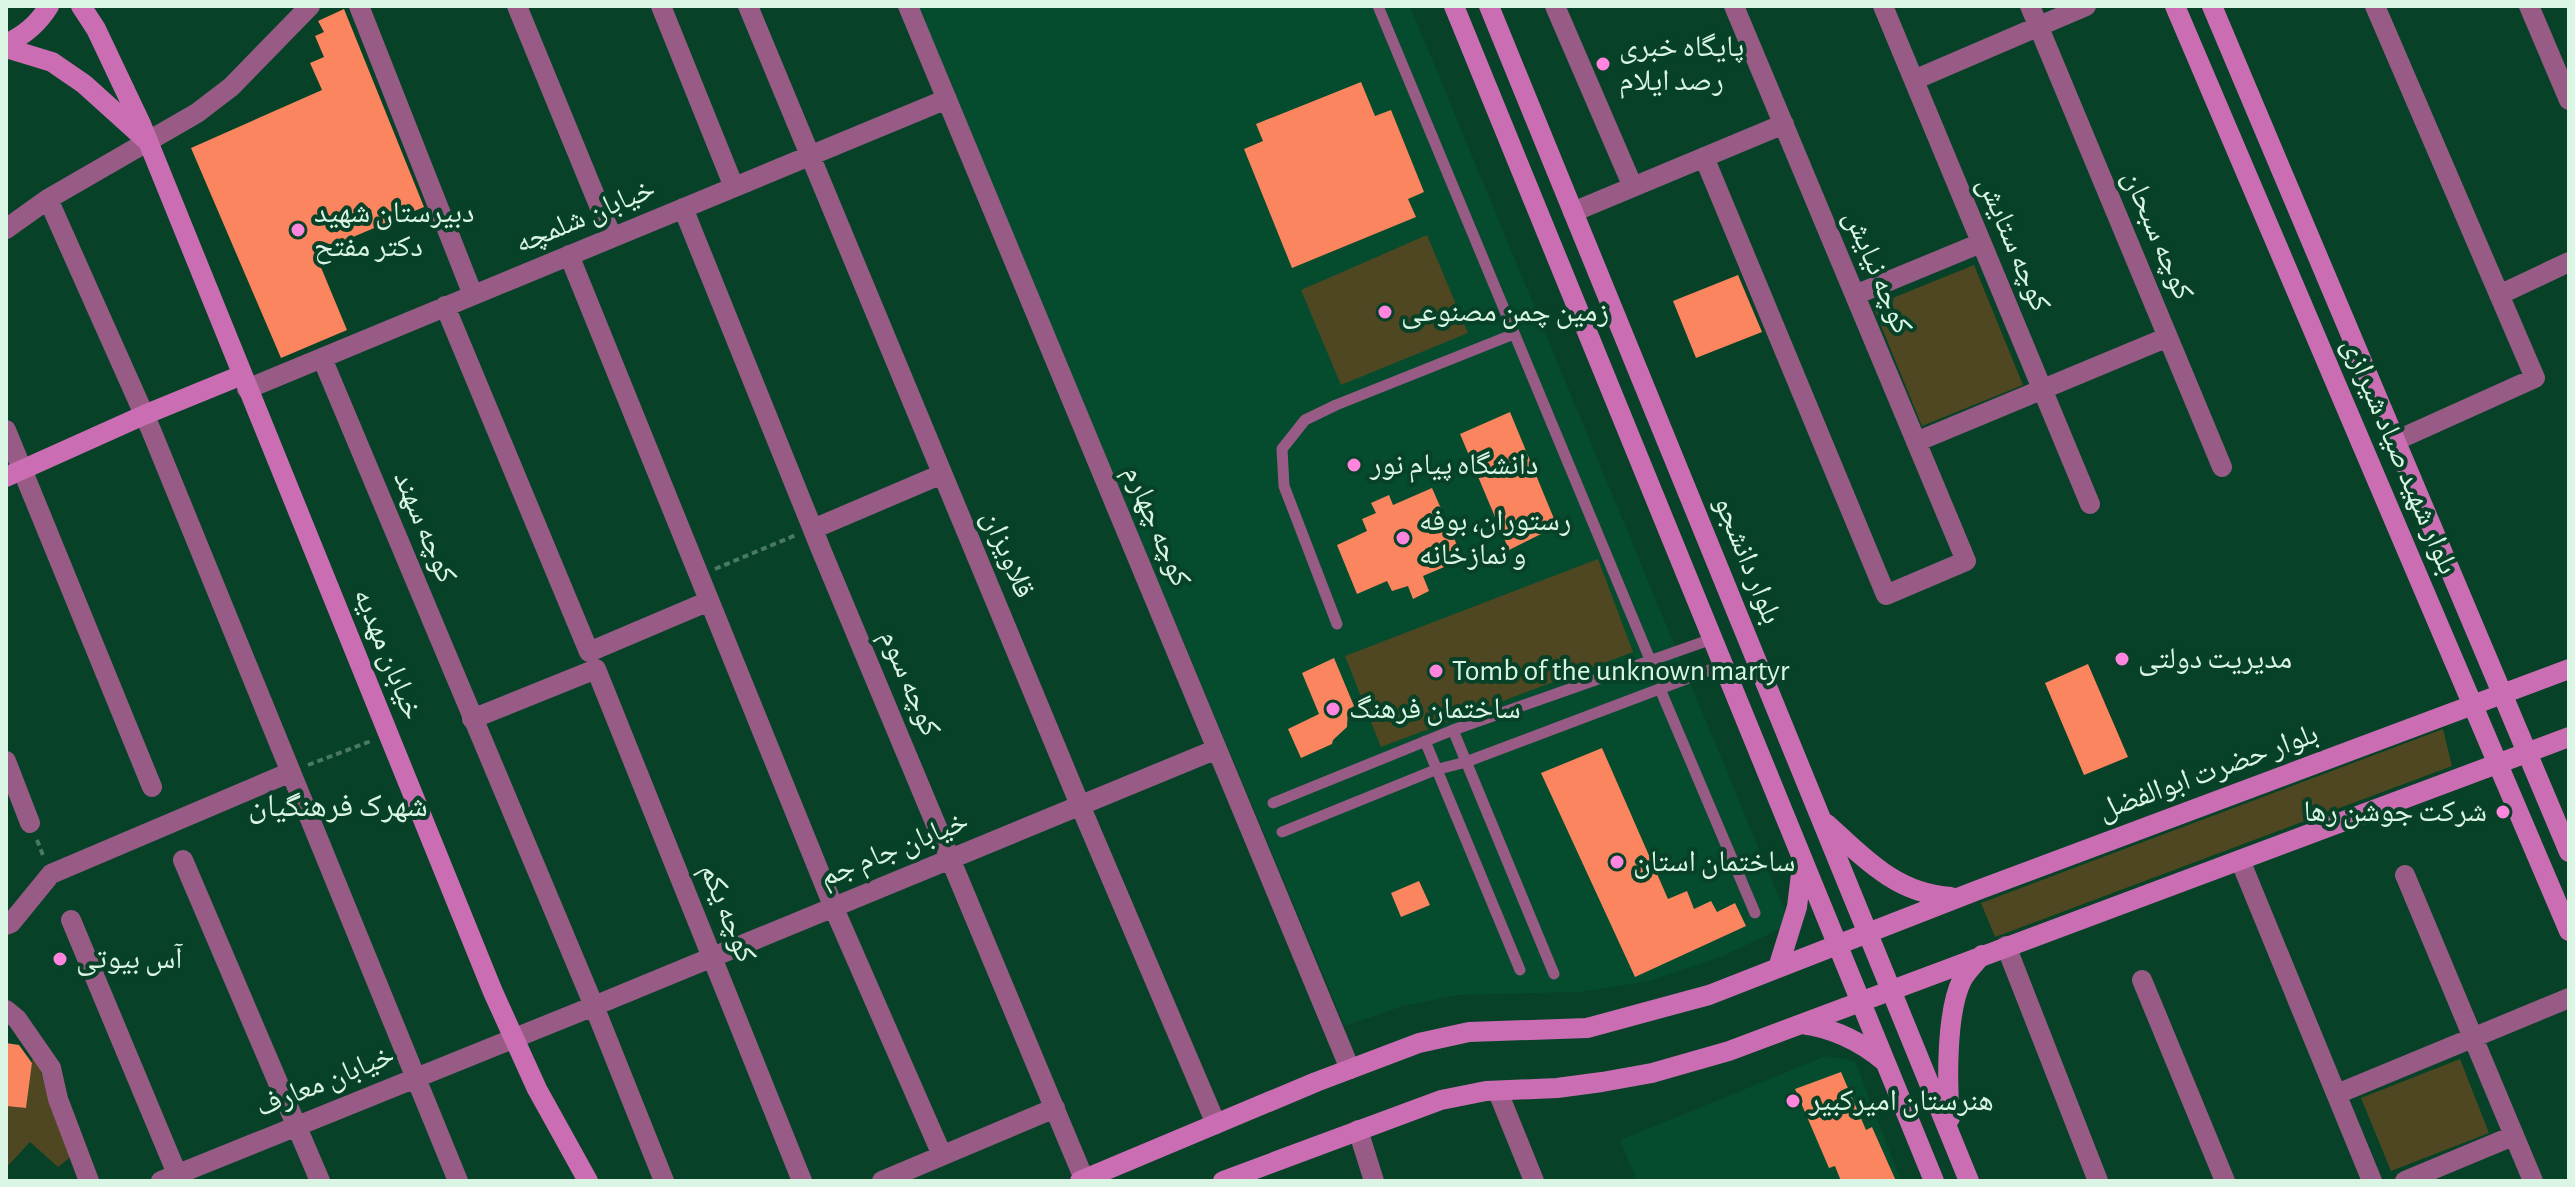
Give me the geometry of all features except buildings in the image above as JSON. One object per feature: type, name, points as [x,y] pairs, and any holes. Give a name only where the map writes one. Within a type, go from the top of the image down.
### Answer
[{"type":"main road","points":[[6,46],[40,20],[49,6]]},
{"type":"main road","name":"خیابان مهدیه","points":[[81,6],[120,77],[513,1037],[537,1089],[588,1181]]},
{"type":"main road","name":"بلوار دانشجو","points":[[1454,6],[1934,1181]]},
{"type":"main road","name":"بلوار دانشجو","points":[[1489,6],[1969,1181]]},
{"type":"main road","name":"بلوار شهید صیاد شیرازی","points":[[2175,6],[2569,931]]},
{"type":"main road","name":"بلوار شهید صیاد شیرازی","points":[[2212,6],[2569,852]]},
{"type":"main road","name":"خیابان مهدیه","points":[[6,46],[63,69],[84,84],[147,142]]},
{"type":"main road","points":[[15,474],[245,382]]},
{"type":"main road","name":"بلوار حضرت ابوالفضل","points":[[1082,1180],[1419,1043],[1469,1032],[1587,1028],[1709,995],[1959,897],[2569,669]]},
{"type":"main road","points":[[1234,1179],[1441,1100],[1486,1091],[1557,1088],[1652,1073],[1729,1051],[2569,737]]},
{"type":"main road","points":[[1821,819],[1867,861],[1901,885],[1928,896],[1959,897]]},
{"type":"main road","points":[[1778,968],[1797,907],[1802,858]]},
{"type":"main road","points":[[1952,1138],[1948,1089],[1951,1027],[1962,981],[1982,955]]},
{"type":"main road","points":[[1802,1024],[1828,1029],[1850,1038],[1886,1063]]},
{"type":"street","points":[[6,229],[48,199],[197,113],[231,87],[310,6]]},
{"type":"street","points":[[359,6],[473,295]]},
{"type":"street","points":[[517,6],[612,237]]},
{"type":"street","points":[[661,6],[734,187]]},
{"type":"street","name":"قلاویزان","points":[[748,6],[1216,1124]]},
{"type":"street","name":"کوچه چهارم","points":[[908,6],[1350,1069]]},
{"type":"street","points":[[1555,6],[1633,187]]},
{"type":"street","name":"كوچه نيايش","points":[[1704,157],[1886,595],[1966,561],[1734,6]]},
{"type":"street","name":"کوچه ستایش","points":[[1883,6],[2090,504]]},
{"type":"street","name":"کوچه سبحان","points":[[2030,6],[2222,467]]},
{"type":"street","points":[[1914,80],[2086,6]]},
{"type":"street","points":[[2375,6],[2535,378],[2395,441]]},
{"type":"street","points":[[2529,6],[2569,100]]},
{"type":"street","name":"خیابان شلمچه","points":[[245,382],[322,358],[947,99]]},
{"type":"street","points":[[1573,212],[1784,124]]},
{"type":"street","points":[[48,199],[148,422],[458,1181]]},
{"type":"street","name":"کوچه سوم","points":[[683,208],[1082,1180]]},
{"type":"street","points":[[1855,295],[1981,243]]},
{"type":"street","points":[[569,255],[835,910],[942,1155]]},
{"type":"street","points":[[2499,295],[2569,262]]},
{"type":"street","name":"کوچه یکم","points":[[445,306],[713,956],[802,1181]]},
{"type":"street","points":[[1916,442],[2168,337]]},
{"type":"street","name":"کوچه سهند","points":[[322,358],[594,1006],[664,1181]]},
{"type":"street","points":[[6,430],[15,474],[152,787]]},
{"type":"street","points":[[813,529],[942,474]]},
{"type":"street","points":[[472,719],[709,601]]},
{"type":"street","name":"خیابان جام جم","points":[[594,1006],[713,956],[835,910],[950,858],[1217,749]]},
{"type":"street","points":[[6,761],[30,823]]},
{"type":"street","points":[[6,925],[11,923],[51,874],[291,772]]},
{"type":"street","points":[[183,860],[320,1181]]},
{"type":"street","points":[[2240,860],[2372,1181]]},
{"type":"street","points":[[2405,875],[2533,1181]]},
{"type":"street","points":[[71,920],[173,1178]]},
{"type":"street","points":[[2006,946],[2098,1181]]},
{"type":"street","points":[[2142,980],[2225,1181]]},
{"type":"street","points":[[2337,1094],[2569,998]]},
{"type":"street","name":"خیابان معارف","points":[[173,1178],[594,1006]]},
{"type":"street","points":[[6,1010],[24,1029],[51,1068],[58,1099],[89,1181]]},
{"type":"street","points":[[1498,1092],[1534,1181]]},
{"type":"street","points":[[882,1181],[1055,1108]]},
{"type":"street","points":[[1358,1130],[1374,1181]]},
{"type":"street","points":[[2405,1181],[2513,1136]]},
{"type":"lane","points":[[1378,6],[1651,662]]},
{"type":"lane","points":[[1337,624],[1284,486],[1282,449],[1305,420],[1514,334]]},
{"type":"lane","points":[[1273,803],[1453,730],[1712,639]]},
{"type":"lane","points":[[1282,832],[1435,770],[1466,762],[1723,665]]},
{"type":"lane","points":[[1660,689],[1755,913]]},
{"type":"lane","points":[[1453,730],[1554,974]]},
{"type":"lane","points":[[1425,741],[1520,970]]},
{"type":"path","points":[[699,575],[813,529]]},
{"type":"path","points":[[291,772],[388,734]]},
{"type":"path","points":[[30,823],[51,874]]},
{"type":"shaded area","name":"دانشگاه پیام نور","points":[[916,6],[1410,6],[1790,924],[1721,957],[1649,981],[1579,992],[1458,995],[1400,1007],[1345,1026]]},
{"type":"shaded area","name":"زمین چمن مصنوعی","points":[[1427,235],[1468,333],[1341,385],[1301,290]]},
{"type":"shaded area","points":[[1974,265],[2023,385],[1922,426],[1873,306]]},
{"type":"shaded area","points":[[1598,559],[1633,652],[1381,747],[1345,656]]},
{"type":"shaded area","points":[[2443,729],[2452,766],[1995,937],[1981,903]]},
{"type":"shaded area","points":[[34,1048],[49,1099],[73,1155],[58,1167],[30,1142],[6,1168],[6,1106],[26,1108]]},
{"type":"shaded area","name":"هنرستان امیرکبیر","points":[[1826,1056],[1855,1061],[1901,1181],[1637,1181],[1620,1140]]},
{"type":"shaded area","points":[[2460,1059],[2489,1133],[2391,1171],[2361,1098]]},
{"type":"place","name":"پایگاه خبری رصد ایلام","points":[[1603,64]]},
{"type":"place","name":"دبیرستان شهید دکتر مفتح","points":[[298,230]]},
{"type":"place","name":"زمین چمن مصنوعی","points":[[1385,312]]},
{"type":"place","name":"دانشگاه پیام نور","points":[[1354,465]]},
{"type":"place","name":"رستوران، بوفه و نمازخانه","points":[[1403,538]]},
{"type":"place","name":"مدیریت دولتی","points":[[2122,659]]},
{"type":"place","name":"Tomb of the unknown martyr","points":[[1436,671]]},
{"type":"place","name":"ساختمان فرهنگ","points":[[1333,709]]},
{"type":"place","name":"شرکت جوشن رها","points":[[2503,812]]},
{"type":"place","name":"ساختمان استان","points":[[1617,862]]},
{"type":"place","name":"آس بیوتی","points":[[60,959]]},
{"type":"place","name":"هنرستان امیرکبیر","points":[[1793,1101]]},
{"type":"district","name":"شهرک فرهنگیان","points":[[338,806]]}]
